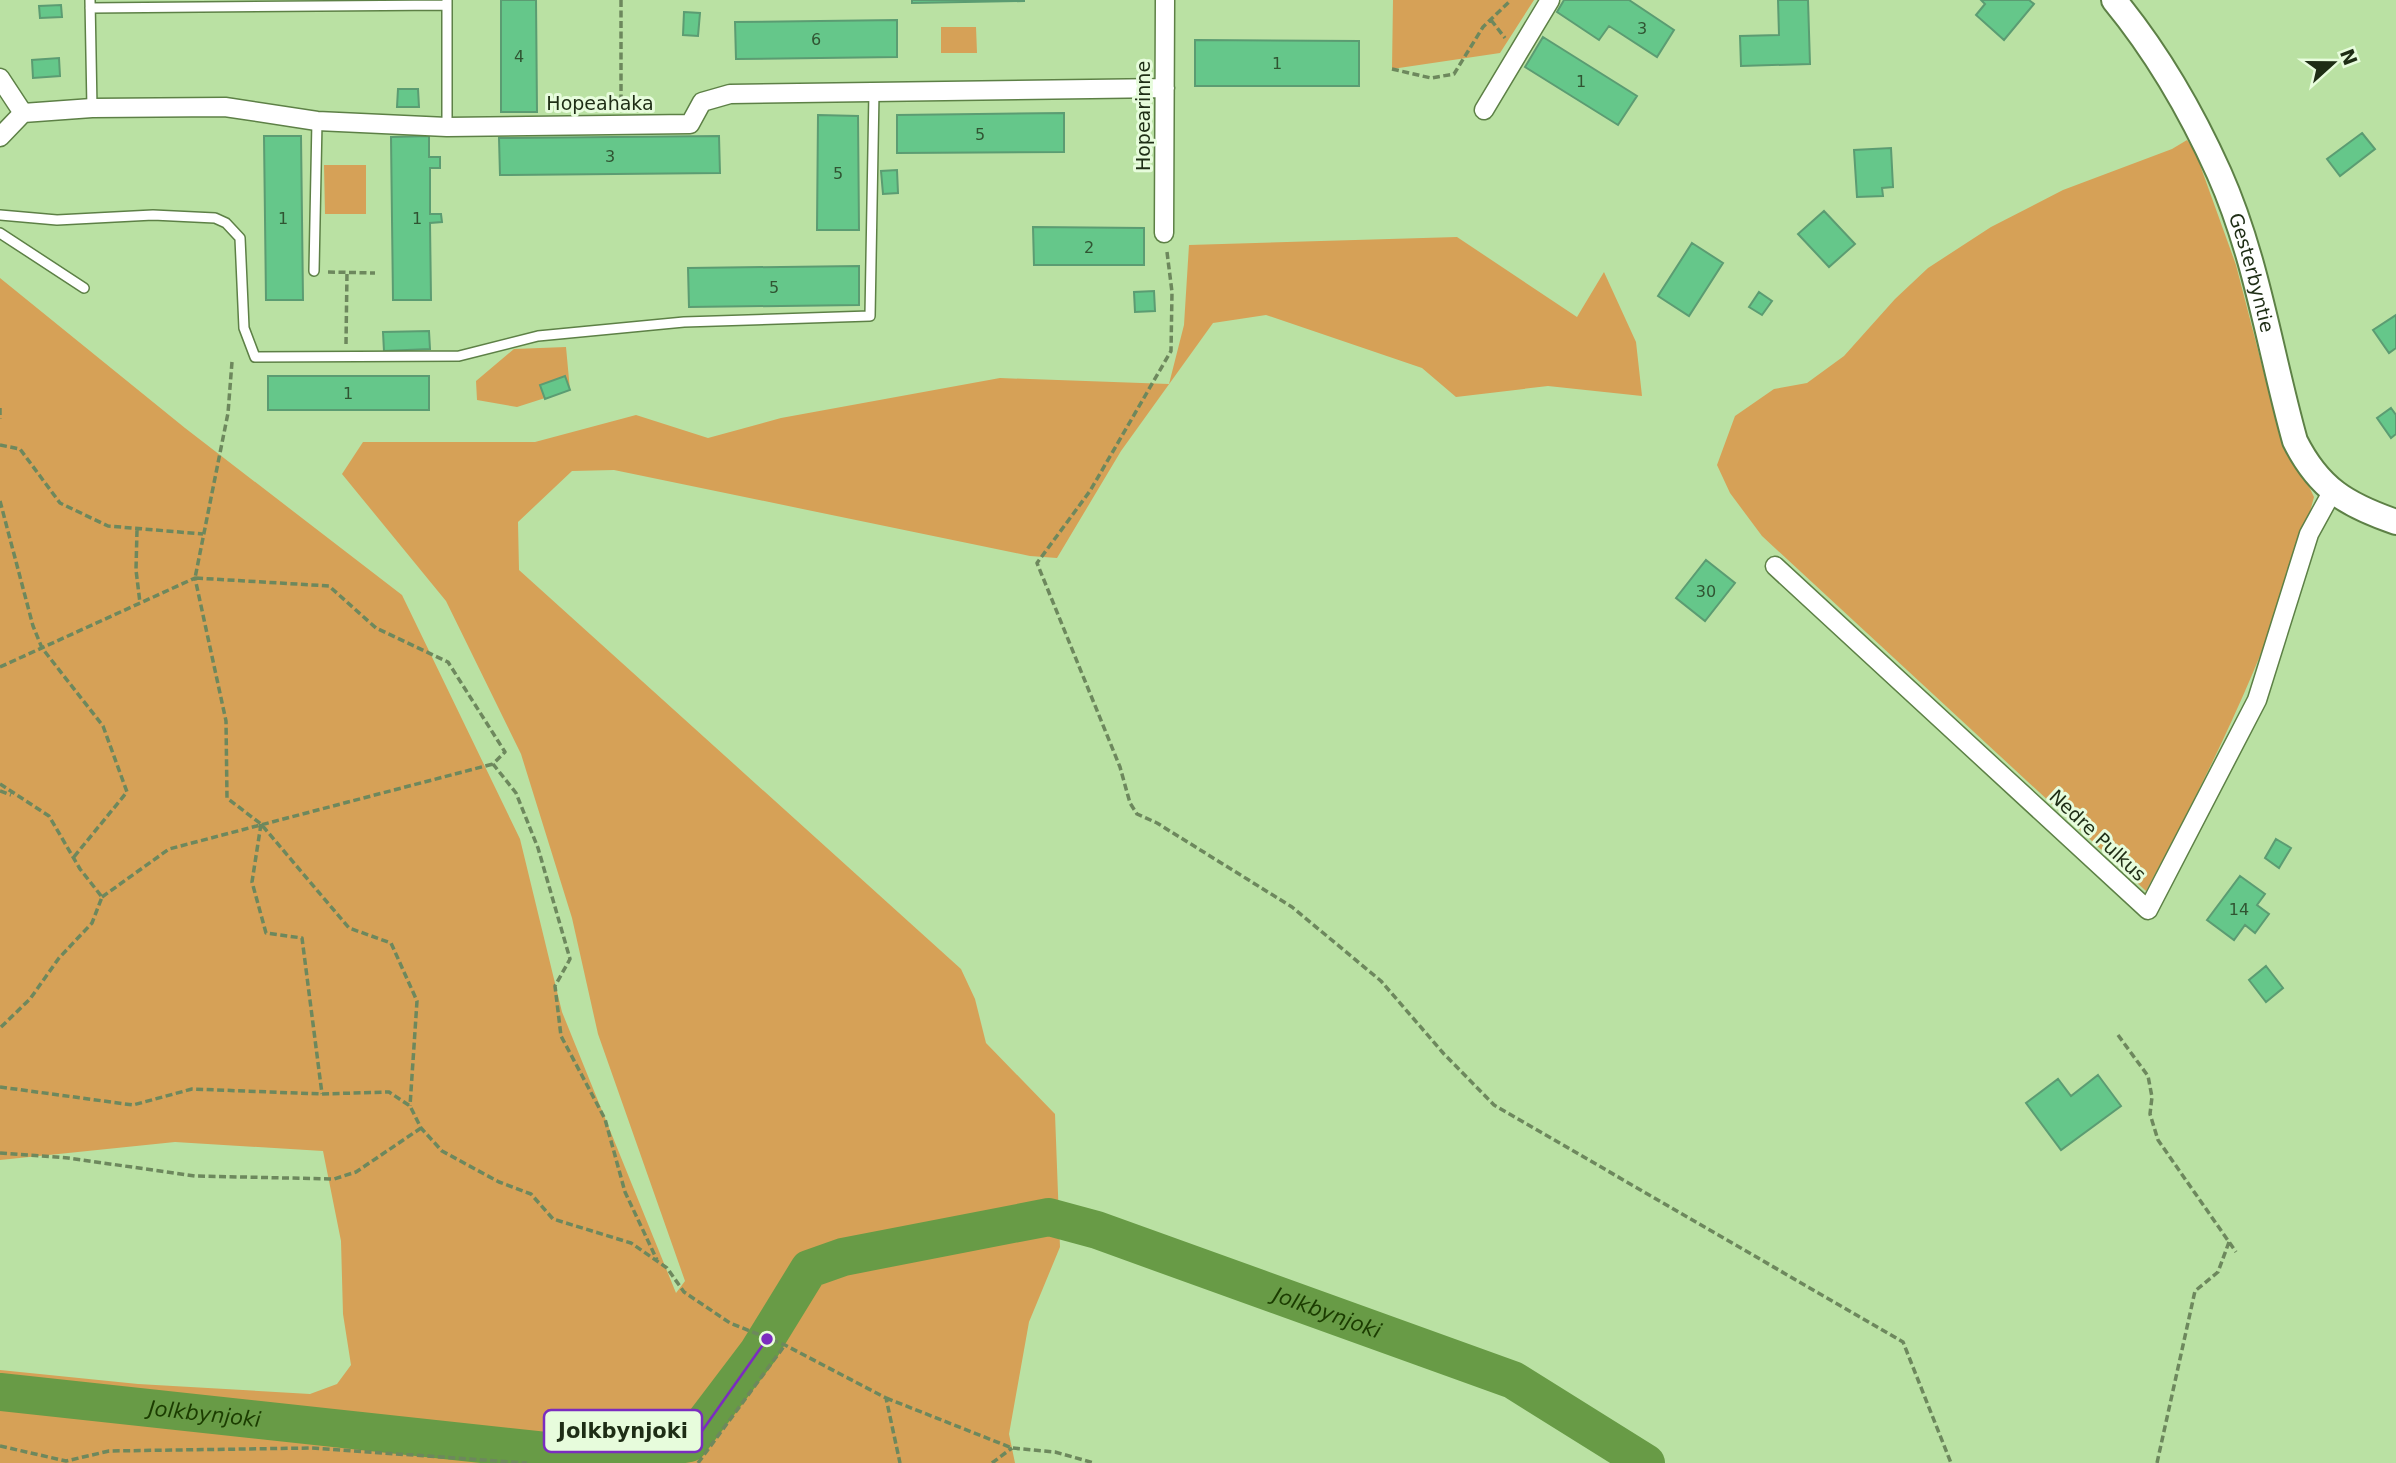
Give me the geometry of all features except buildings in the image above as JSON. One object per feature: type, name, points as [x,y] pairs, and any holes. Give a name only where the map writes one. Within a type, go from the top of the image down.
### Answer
[{"type":"street","name":"Hopearinne","points":[[1164,233],[1165,0]]},
{"type":"street","points":[[1484,110],[1550,0]]},
{"type":"street","name":"Gesterbyntie","points":[[2114,0],[2181,100],[2220,174],[2256,287],[2295,441],[2307,463],[2332,492],[2362,510],[2396,522]]},
{"type":"street","points":[[0,78],[23,113],[0,136]]},
{"type":"street","name":"Hopeahaka","points":[[23,113],[92,108],[225,107],[317,121],[447,127],[690,124],[702,102],[730,94],[1164,88]]},
{"type":"street","name":"Nedre Pulkus","points":[[1775,566],[2148,910],[2257,700],[2309,534],[2332,492]]},
{"type":"lane","points":[[92,108],[90,4],[447,2],[447,127]]},
{"type":"lane","points":[[0,215],[57,220],[153,215],[215,218],[226,223],[240,239],[244,328],[255,357],[460,356],[538,336],[684,322],[870,316],[874,92]]},
{"type":"lane","points":[[314,271],[317,121]]},
{"type":"lane","points":[[0,233],[84,288]]},
{"type":"path","points":[[621,0],[621,123]]},
{"type":"path","points":[[1499,0],[1509,2]]},
{"type":"path","points":[[1392,69],[1431,78],[1454,74],[1483,27],[1509,2]]},
{"type":"path","points":[[1164,233],[1172,292],[1171,351],[1090,491],[1037,564],[1120,767],[1129,803],[1137,814],[1157,823],[1292,907],[1381,981],[1444,1054],[1494,1105],[1903,1342],[1951,1463]]},
{"type":"path","points":[[314,271],[375,273]]},
{"type":"path","points":[[346,357],[347,272]]},
{"type":"path","points":[[232,362],[228,413],[195,578],[226,721],[227,798],[261,824],[349,928],[391,943],[417,1001],[410,1106]]},
{"type":"path","points":[[0,408],[0,419]]},
{"type":"path","points":[[0,445],[19,449],[60,503],[108,526],[203,534]]},
{"type":"path","points":[[0,501],[33,626],[42,648],[103,726],[127,792],[73,858]]},
{"type":"path","points":[[137,530],[136,569],[140,603]]},
{"type":"path","points":[[0,667],[195,578],[329,586],[376,628],[448,662],[505,752],[493,764],[169,849],[102,897],[92,923],[60,958],[30,999],[0,1028]]},
{"type":"path","points":[[493,764],[516,793],[560,915],[570,958],[555,986],[561,1036],[605,1119],[625,1192],[657,1260],[684,1292],[730,1323],[785,1345],[886,1398],[1012,1448],[1055,1452],[1094,1463]]},
{"type":"path","points":[[0,784],[49,816],[73,858],[102,897]]},
{"type":"path","points":[[0,790],[17,796]]},
{"type":"path","points":[[261,824],[252,882],[266,933],[302,938],[322,1094]]},
{"type":"path","points":[[2118,1035],[2148,1076],[2152,1097],[2150,1114],[2158,1140],[2236,1252]]},
{"type":"path","points":[[0,1087],[133,1105],[192,1088],[322,1094],[389,1092],[410,1106],[421,1128],[442,1151],[499,1182],[531,1195],[553,1219],[631,1242],[657,1260]]},
{"type":"path","points":[[0,1153],[68,1158],[195,1175],[334,1179],[356,1172],[421,1128]]},
{"type":"path","points":[[2157,1463],[2195,1291],[2218,1272],[2229,1242]]},
{"type":"path","points":[[698,1463],[785,1345]]},
{"type":"path","points":[[886,1398],[900,1463]]},
{"type":"path","points":[[0,1446],[66,1461],[109,1451],[311,1448],[527,1463]]},
{"type":"path","points":[[992,1463],[1012,1448]]},
{"type":"shaded area","points":[[1393,0],[1534,0],[1500,53],[1392,69]]},
{"type":"shaded area","points":[[941,27],[976,27],[977,53],[941,53]]},
{"type":"shaded area","points":[[2187,140],[2195,151],[2236,265],[2275,416],[2314,497],[2299,549],[2263,650],[2196,796],[2146,891],[1762,536],[1730,493],[1717,465],[1735,416],[1774,389],[1807,383],[1844,356],[1895,299],[1928,268],[1991,227],[2063,190],[2172,149]]},
{"type":"shaded area","points":[[324,165],[366,165],[366,214],[325,214]]},
{"type":"shaded area","points":[[1457,237],[1577,317],[1604,272],[1636,342],[1642,396],[1548,386],[1456,397],[1422,368],[1266,315],[1213,323],[1121,451],[1057,558],[1030,556],[614,470],[572,471],[518,522],[519,570],[961,969],[975,999],[986,1043],[1055,1114],[1060,1247],[1029,1322],[1009,1434],[1015,1463],[0,1463],[0,1370],[138,1384],[310,1394],[337,1384],[351,1365],[343,1314],[341,1241],[323,1151],[175,1142],[0,1160],[0,278],[185,428],[402,595],[520,839],[562,1012],[676,1293],[685,1281],[598,1034],[572,918],[521,754],[446,601],[342,474],[363,442],[535,442],[636,415],[708,438],[781,418],[1000,378],[1169,384],[1184,325],[1189,245]]},
{"type":"shaded area","points":[[566,347],[570,390],[517,407],[477,400],[476,381],[514,349]]},
{"type":"waterway","name":"Jolkbynjoki","points":[[0,1392],[611,1458],[689,1443],[758,1352],[809,1269],[843,1257],[1049,1217],[1097,1230],[1513,1380],[1646,1463]]},
{"type":"place","name":"Jolkbynjoki","points":[[767,1339]]}]
